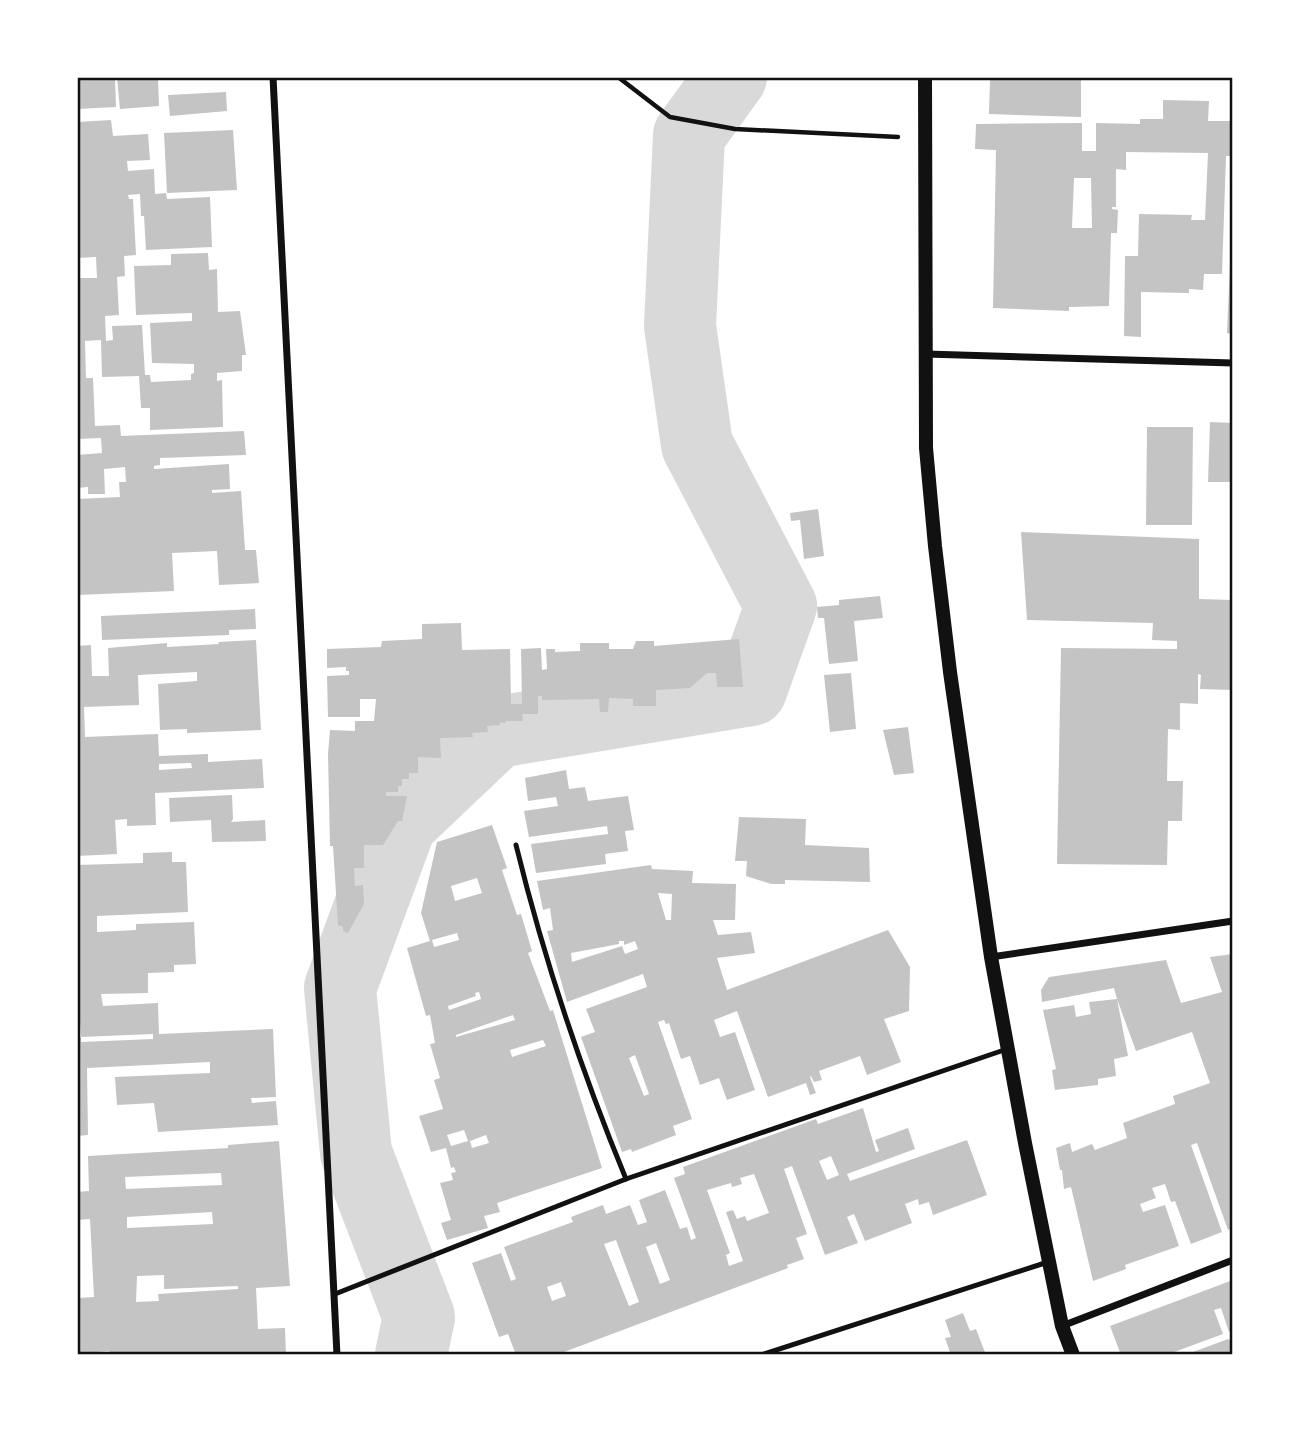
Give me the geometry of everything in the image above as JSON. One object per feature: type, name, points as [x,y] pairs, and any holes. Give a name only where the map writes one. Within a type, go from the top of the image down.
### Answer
[{"type":"main road","points":[[925,77],[923,138],[926,448],[936,559],[991,957],[1062,1326],[1073,1355]]},
{"type":"street","points":[[273,77],[337,1355]]},
{"type":"street","points":[[925,354],[1233,363]]},
{"type":"street","points":[[991,957],[1233,920]]},
{"type":"street","points":[[1062,1326],[1233,1260]]},
{"type":"lane","points":[[516,845],[562,1009],[626,1179]]},
{"type":"lane","points":[[334,1294],[626,1179],[1007,1049]]},
{"type":"lane","points":[[761,1355],[1049,1261]]},
{"type":"path","points":[[618,77],[670,117],[735,130],[923,138]]},
{"type":"building","points":[[158,77],[159,106],[120,109],[117,78]]},
{"type":"building","points":[[1015,77],[1081,77],[1081,117],[989,114],[990,79],[1015,80]]},
{"type":"building","points":[[115,78],[116,107],[77,109],[77,80]]},
{"type":"building","points":[[226,92],[227,111],[170,116],[168,95]]},
{"type":"building","points":[[1163,100],[1209,101],[1208,121],[1233,121],[1233,156],[1226,156],[1222,274],[1204,274],[1203,290],[1189,289],[1189,293],[1141,292],[1141,337],[1124,336],[1125,256],[1138,256],[1139,214],[1192,215],[1191,220],[1205,220],[1208,153],[1126,152],[1126,170],[1116,169],[1116,207],[1112,209],[1118,210],[1117,233],[1111,233],[1109,306],[1069,307],[1069,311],[993,308],[996,150],[975,149],[976,124],[1082,123],[1082,151],[1096,151],[1096,123],[1140,124],[1140,119],[1163,119]],"holes":[[[1074,178],[1091,178],[1092,228],[1072,228]]]},
{"type":"building","points":[[111,120],[113,136],[148,134],[150,160],[127,161],[128,171],[154,169],[155,194],[166,193],[167,199],[210,197],[212,247],[146,250],[140,194],[128,195],[129,199],[133,199],[136,255],[124,256],[125,276],[117,277],[119,315],[105,316],[106,341],[113,340],[112,326],[142,325],[145,375],[150,375],[151,382],[191,380],[194,364],[152,363],[150,323],[192,321],[192,313],[136,315],[134,266],[171,265],[171,254],[208,253],[209,270],[217,269],[218,312],[240,311],[246,355],[242,355],[242,371],[217,373],[217,381],[222,380],[223,427],[150,430],[150,408],[141,408],[139,376],[102,377],[101,340],[85,341],[86,378],[93,378],[95,426],[120,425],[121,436],[244,431],[246,455],[160,458],[160,465],[154,466],[154,469],[229,464],[230,489],[212,490],[212,493],[241,491],[245,550],[256,550],[259,583],[219,585],[217,551],[172,553],[174,591],[77,595],[77,499],[120,497],[119,482],[126,482],[125,467],[104,469],[105,494],[88,494],[88,487],[77,488],[77,455],[102,453],[101,438],[77,439],[77,278],[97,278],[96,257],[77,258],[77,122]]},
{"type":"building","points":[[233,130],[237,190],[167,193],[164,133]]},
{"type":"building","points":[[1233,242],[1233,334],[1227,333]]},
{"type":"building","points":[[1210,422],[1233,423],[1233,482],[1208,482]]},
{"type":"building","points":[[1147,427],[1193,427],[1192,525],[1146,525]]},
{"type":"building","points":[[818,509],[824,556],[804,559],[800,520],[791,521],[790,513]]},
{"type":"building","points":[[1021,532],[1199,539],[1199,599],[1233,600],[1233,690],[1200,689],[1201,675],[1198,674],[1198,704],[1180,703],[1180,730],[1168,729],[1167,781],[1183,781],[1182,821],[1168,821],[1167,865],[1057,864],[1061,648],[1177,649],[1177,641],[1152,640],[1153,623],[1027,620]]},
{"type":"building","points":[[880,596],[883,618],[854,621],[858,661],[829,664],[824,618],[818,618],[817,607],[839,605],[839,600]]},
{"type":"building","points":[[255,609],[256,629],[229,630],[229,635],[102,640],[101,616]]},
{"type":"building","points":[[461,623],[462,650],[510,649],[511,704],[522,704],[521,649],[541,648],[542,670],[547,669],[546,649],[555,649],[555,652],[580,651],[580,643],[609,643],[609,649],[633,649],[636,641],[654,641],[654,646],[739,639],[743,687],[717,687],[716,673],[707,673],[690,688],[656,690],[656,706],[633,706],[633,699],[609,698],[608,712],[600,712],[599,699],[542,700],[542,696],[538,696],[538,714],[522,714],[523,721],[506,721],[500,722],[500,725],[487,726],[488,732],[472,733],[473,737],[440,738],[441,758],[418,757],[418,773],[409,773],[409,779],[402,779],[398,792],[386,792],[386,796],[407,796],[402,821],[398,821],[383,845],[364,845],[364,868],[354,868],[355,886],[363,885],[364,904],[348,933],[338,925],[333,846],[330,846],[330,730],[355,731],[355,721],[374,721],[376,699],[360,699],[360,717],[328,717],[327,676],[349,675],[349,671],[346,671],[346,667],[327,668],[327,649],[381,647],[382,641],[422,639],[422,624]]},
{"type":"building","points":[[256,640],[261,730],[187,733],[187,729],[160,730],[158,684],[197,681],[197,672],[138,675],[139,705],[84,707],[85,737],[158,734],[159,756],[208,754],[208,762],[262,759],[264,788],[155,793],[156,825],[127,826],[127,819],[115,820],[117,854],[77,856],[77,646],[91,645],[92,676],[109,676],[108,648],[167,643],[167,647],[219,644],[218,642]],"holes":[[[191,763],[192,768],[159,770],[159,764]]]},
{"type":"building","points":[[851,673],[856,729],[830,732],[824,675]]},
{"type":"building","points":[[908,727],[914,773],[894,775],[883,730]]},
{"type":"building","points":[[566,770],[569,789],[585,787],[588,801],[628,796],[634,830],[625,831],[628,851],[605,854],[606,864],[536,873],[531,844],[608,834],[607,826],[529,837],[524,811],[558,806],[556,797],[528,801],[525,778]]},
{"type":"building","points":[[232,795],[231,822],[265,820],[266,841],[212,842],[211,820],[170,822],[169,798]]},
{"type":"building","points":[[739,817],[806,819],[805,845],[869,848],[870,882],[785,880],[785,884],[771,884],[746,876],[747,861],[735,861]]},
{"type":"building","points":[[492,825],[507,868],[502,870],[517,915],[521,914],[532,951],[528,953],[550,1011],[553,1010],[602,1168],[497,1203],[500,1212],[484,1216],[488,1228],[447,1240],[441,1223],[451,1220],[440,1183],[453,1180],[451,1173],[456,1172],[454,1167],[451,1168],[446,1148],[431,1152],[419,1116],[443,1109],[434,1080],[440,1078],[430,1044],[435,1043],[430,1015],[426,1016],[407,948],[430,941],[421,913],[437,842]],"holes":[[[477,878],[482,893],[455,901],[451,886]],[[457,933],[459,940],[434,947],[432,940]],[[479,992],[481,999],[449,1010],[448,1006],[476,996],[475,993]],[[513,1015],[515,1020],[456,1037]],[[543,1040],[546,1046],[512,1057],[510,1050]],[[464,1130],[468,1141],[451,1146],[447,1135]],[[486,1135],[489,1143],[472,1148],[470,1141]]]},
{"type":"building","points":[[172,852],[172,862],[186,862],[188,912],[97,916],[97,932],[136,930],[136,924],[194,922],[196,964],[174,965],[174,972],[148,973],[148,993],[101,994],[103,1006],[158,1003],[159,1034],[273,1029],[276,1097],[251,1098],[252,1103],[276,1101],[278,1125],[158,1132],[154,1103],[117,1105],[115,1077],[210,1073],[210,1062],[87,1068],[88,1135],[77,1136],[77,1038],[81,1037],[77,975],[77,865],[143,863],[143,853]],"holes":[[[153,1034],[153,1039],[81,1042],[81,1037]]]},
{"type":"building","points":[[651,865],[652,869],[693,871],[692,883],[736,884],[735,920],[713,920],[718,935],[751,932],[755,953],[717,958],[727,990],[888,930],[910,967],[909,1011],[884,1019],[901,1062],[867,1075],[860,1056],[819,1071],[822,1080],[814,1082],[811,1076],[816,1093],[810,1095],[806,1083],[768,1097],[737,1011],[714,1020],[720,1037],[735,1032],[755,1090],[727,1100],[719,1078],[700,1085],[690,1056],[681,1059],[669,1023],[666,1024],[664,1020],[658,1022],[692,1119],[673,1126],[676,1135],[632,1152],[631,1149],[622,1152],[581,1037],[595,1032],[586,1009],[647,987],[643,974],[567,1002],[547,931],[553,930],[550,908],[543,910],[537,881]],"holes":[[[658,893],[672,894],[671,920],[666,920]],[[619,941],[624,941],[624,945],[635,941],[638,949],[625,954],[622,946],[572,962],[571,953],[619,944]],[[635,1055],[649,1094],[644,1096],[629,1058]]]},
{"type":"building","points":[[1233,954],[1233,1228],[1228,1230],[1197,1143],[1191,1145],[1222,1232],[1191,1244],[1175,1201],[1171,1202],[1165,1184],[1152,1188],[1156,1198],[1140,1204],[1143,1212],[1165,1205],[1179,1246],[1125,1265],[1126,1269],[1093,1281],[1071,1187],[1064,1189],[1056,1148],[1070,1143],[1072,1152],[1092,1144],[1095,1150],[1127,1138],[1123,1123],[1175,1104],[1173,1096],[1210,1083],[1192,1032],[1136,1051],[1114,988],[1042,1002],[1041,990],[1049,977],[1166,960],[1181,1003],[1222,992],[1210,957]]},
{"type":"building","points":[[1117,999],[1128,1056],[1114,1059],[1116,1076],[1098,1079],[1098,1085],[1055,1090],[1052,1070],[1056,1069],[1043,1010],[1074,1005],[1076,1017],[1091,1014],[1089,1002]]},
{"type":"building","points":[[863,1108],[876,1152],[879,1151],[875,1140],[908,1128],[915,1149],[847,1174],[850,1181],[967,1140],[987,1195],[933,1215],[929,1202],[919,1205],[918,1199],[905,1204],[912,1223],[865,1241],[854,1214],[847,1217],[858,1243],[825,1255],[792,1166],[784,1169],[807,1234],[796,1238],[804,1259],[787,1265],[788,1268],[556,1355],[516,1355],[508,1334],[499,1337],[472,1263],[501,1253],[511,1281],[516,1279],[504,1247],[573,1222],[571,1217],[603,1205],[606,1214],[630,1205],[638,1225],[647,1222],[639,1200],[665,1190],[680,1229],[687,1227],[691,1240],[696,1238],[674,1178],[685,1174],[683,1167],[816,1119],[818,1124]],"holes":[[[831,1156],[839,1175],[827,1180],[819,1161]],[[754,1174],[769,1213],[747,1221],[745,1216],[737,1219],[733,1210],[726,1212],[743,1261],[729,1266],[726,1255],[730,1253],[707,1190],[731,1183],[732,1187],[742,1184],[740,1178]],[[616,1240],[639,1302],[629,1306],[604,1244]],[[656,1243],[670,1280],[660,1284],[646,1247]],[[561,1282],[566,1296],[552,1301],[547,1287]]]},
{"type":"building","points":[[279,1141],[290,1286],[256,1288],[258,1329],[285,1328],[286,1355],[110,1355],[109,1351],[96,1352],[96,1355],[77,1355],[77,1298],[94,1297],[90,1219],[77,1220],[77,1192],[89,1191],[88,1156],[228,1148],[228,1145]],"holes":[[[221,1173],[222,1185],[126,1189],[125,1177]],[[212,1212],[213,1224],[127,1228],[127,1217]],[[164,1275],[164,1289],[238,1286],[238,1289],[158,1294],[159,1301],[136,1302],[137,1276]]]},
{"type":"building","points":[[1233,1280],[1233,1330],[1229,1332],[1221,1308],[1214,1310],[1223,1334],[1166,1355],[1121,1355],[1110,1326]]},
{"type":"building","points":[[963,1313],[970,1331],[976,1329],[986,1355],[951,1355],[945,1338],[951,1337],[945,1320]]},
{"type":"building","points":[[1228,1339],[1233,1342],[1233,1355],[1185,1355]]},
{"type":"waterway","points":[[411,1355],[419,1317],[356,1153],[340,988],[401,823],[497,732],[751,690],[781,606],[697,445],[680,326],[689,135],[731,77]]}]
